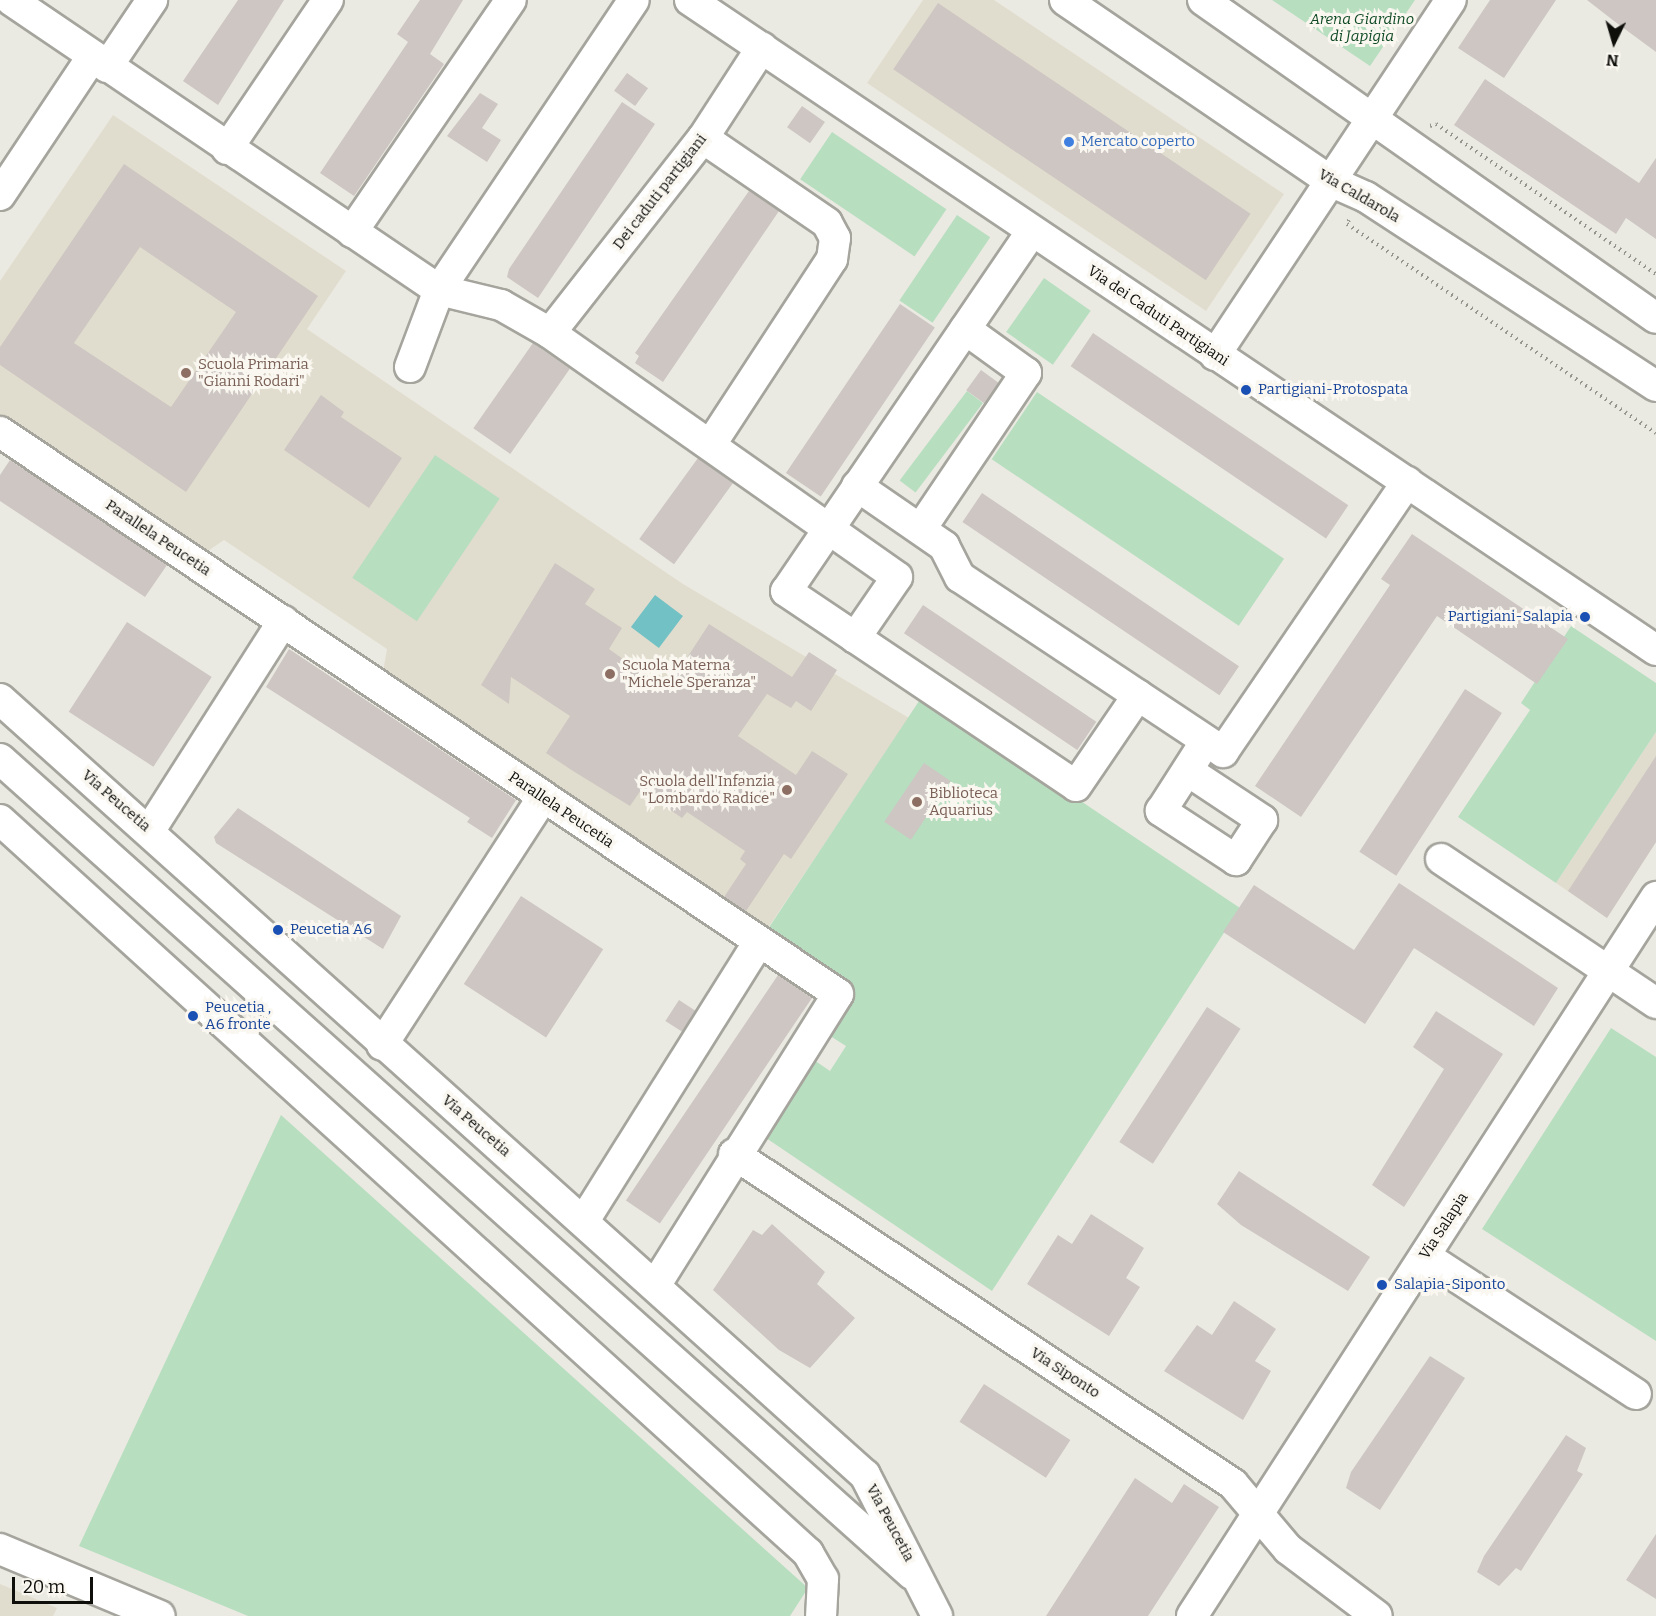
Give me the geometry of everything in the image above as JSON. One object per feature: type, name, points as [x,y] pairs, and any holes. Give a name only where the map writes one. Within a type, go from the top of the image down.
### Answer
[{"type":"street","points":[[11,0],[227,150],[439,290],[501,305],[550,333],[711,444],[827,530],[897,577],[855,638]]},
{"type":"street","points":[[0,195],[100,62],[152,0]]},
{"type":"street","points":[[227,150],[328,0]]},
{"type":"street","points":[[352,232],[511,0]]},
{"type":"street","points":[[410,367],[439,290],[634,0]]},
{"type":"street","name":"Via dei Caduti Partigiani","points":[[690,0],[1656,650]]},
{"type":"street","name":"Via Caldarola","points":[[1065,0],[1330,181],[1366,197],[1656,386]]},
{"type":"street","points":[[1203,0],[1374,117],[1656,318]]},
{"type":"street","points":[[1215,355],[1450,0]]},
{"type":"street","name":"Dei caduti partigiani","points":[[550,333],[703,138],[762,47]]},
{"type":"street","points":[[703,138],[827,223],[836,238],[832,259],[711,444]]},
{"type":"street","points":[[1032,231],[786,591],[1076,786],[1138,695]]},
{"type":"street","points":[[922,527],[1026,373],[966,329]]},
{"type":"street","name":"Parallela Peucetia","points":[[0,432],[542,798],[838,994],[734,1154],[656,1284]]},
{"type":"street","points":[[857,486],[922,527],[944,546],[960,577],[1223,752],[1407,482]]},
{"type":"street","points":[[150,830],[283,621]]},
{"type":"street","name":"Via Peucetia","points":[[0,699],[150,830],[382,1045],[585,1219],[865,1475],[937,1616]]},
{"type":"street","points":[[1188,771],[1206,741]]},
{"type":"street","name":"Via Peucetia","points":[[0,759],[919,1580]]},
{"type":"street","points":[[382,1045],[542,798]]},
{"type":"street","points":[[0,820],[808,1553],[823,1580],[821,1616]]},
{"type":"street","points":[[1441,859],[1656,1003]]},
{"type":"street","name":"Via Salapia","points":[[1192,1616],[1656,897]]},
{"type":"street","points":[[585,1219],[759,942]]},
{"type":"street","name":"Via Siponto","points":[[734,1154],[1233,1484],[1288,1549],[1377,1616]]},
{"type":"street","points":[[1425,1256],[1636,1394]]},
{"type":"street","points":[[0,1549],[160,1616]]},
{"type":"shaded area","points":[[923,0],[994,0],[1284,194],[1206,311],[867,83]]},
{"type":"shaded area","points":[[113,115],[346,271],[307,329],[683,584],[909,718],[768,928],[383,672],[387,649],[224,540],[205,553],[0,417],[0,281]]},
{"type":"shaded area","points":[[1656,732],[1656,842],[1607,918],[1556,883]]},
{"type":"shaded area","points":[[0,1584],[57,1608],[53,1616],[0,1616]]},
{"type":"green space","name":"Arena Giardino di Japigia","points":[[1272,0],[1415,0],[1370,66]]},
{"type":"green space","points":[[832,132],[946,209],[915,256],[800,179]]},
{"type":"green space","points":[[957,215],[990,237],[933,323],[899,300]]},
{"type":"green space","points":[[1044,278],[1091,311],[1053,365],[1006,332]]},
{"type":"green space","points":[[967,391],[983,403],[916,492],[900,480]]},
{"type":"green space","points":[[1037,392],[1284,559],[1239,626],[992,459]]},
{"type":"green space","points":[[435,455],[500,499],[417,621],[352,578]]},
{"type":"green space","points":[[1571,626],[1656,683],[1656,732],[1556,883],[1458,817],[1530,710],[1521,703]]},
{"type":"green space","points":[[923,695],[1240,908],[992,1291],[760,1134],[811,1058],[830,1071],[846,1046],[827,1034],[853,995],[764,935]]},
{"type":"green space","points":[[1611,1028],[1656,1057],[1656,1341],[1482,1229]]},
{"type":"green space","points":[[281,1115],[808,1588],[790,1616],[248,1616],[79,1546]]},
{"type":"water","points":[[655,595],[683,616],[659,648],[631,627]]},
{"type":"building","points":[[238,0],[284,0],[218,105],[183,81]]},
{"type":"building","points":[[420,0],[463,0],[430,54],[444,64],[354,196],[320,173],[408,42],[397,34]]},
{"type":"building","points":[[1490,0],[1556,0],[1504,78],[1458,48]]},
{"type":"building","points":[[1587,0],[1656,0],[1656,52],[1614,21]]},
{"type":"building","name":"Mercato coperto","points":[[938,3],[1251,214],[1206,280],[893,69]]},
{"type":"building","points":[[627,73],[648,88],[635,106],[614,91]]},
{"type":"building","points":[[1485,79],[1639,183],[1656,158],[1656,239],[1626,218],[1616,234],[1454,125]]},
{"type":"building","points":[[480,93],[498,104],[482,128],[501,140],[487,162],[447,136]]},
{"type":"building","points":[[622,102],[655,124],[538,298],[507,277],[509,269]]},
{"type":"building","points":[[802,106],[825,122],[810,143],[787,127]]},
{"type":"building","points":[[124,164],[318,296],[186,492],[0,365],[0,347]],"holes":[[[140,247],[236,312],[171,407],[74,343]]]},
{"type":"building","points":[[749,191],[779,211],[663,382],[635,363],[639,356],[635,353]]},
{"type":"building","points":[[900,304],[935,327],[821,497],[786,473]]},
{"type":"building","points":[[1093,333],[1348,505],[1326,538],[1071,366]]},
{"type":"building","points":[[533,343],[570,369],[510,454],[473,428]]},
{"type":"building","points":[[981,370],[999,383],[984,403],[966,390]]},
{"type":"building","points":[[321,395],[344,412],[341,417],[402,458],[369,508],[284,450]]},
{"type":"building","points":[[698,458],[733,483],[674,564],[639,539]]},
{"type":"building","points":[[10,460],[167,565],[145,597],[0,501],[0,475]]},
{"type":"building","points":[[982,493],[1239,666],[1219,695],[962,522]]},
{"type":"building","points":[[1412,534],[1568,639],[1537,684],[1437,616],[1301,817],[1255,786],[1390,585],[1381,579]]},
{"type":"building","points":[[555,563],[595,589],[585,604],[622,628],[609,649],[666,690],[709,624],[792,677],[809,652],[837,670],[811,711],[796,701],[791,708],[767,694],[738,736],[796,775],[812,751],[848,774],[791,859],[784,854],[746,911],[724,897],[746,864],[740,859],[745,851],[687,812],[682,818],[641,790],[630,806],[573,771],[546,753],[570,716],[511,677],[509,704],[481,685]]},
{"type":"building","points":[[923,605],[1096,722],[1077,750],[904,633]]},
{"type":"building","points":[[127,622],[212,677],[153,767],[69,712]]},
{"type":"building","points":[[289,649],[516,800],[492,838],[467,822],[470,818],[266,687]]},
{"type":"building","points":[[1465,689],[1502,713],[1396,876],[1359,852]]},
{"type":"building","points":[[1656,756],[1656,842],[1607,918],[1568,891]]},
{"type":"building","name":"Biblioteca Aquarius","points":[[924,763],[951,781],[911,840],[884,822]]},
{"type":"building","points":[[238,808],[401,916],[383,949],[216,843],[214,837]]},
{"type":"building","points":[[1399,883],[1558,988],[1534,1026],[1414,948],[1365,1024],[1223,932],[1254,885],[1354,950]]},
{"type":"building","points":[[521,896],[603,949],[546,1037],[464,984]]},
{"type":"building","points":[[778,975],[812,998],[660,1223],[626,1200]]},
{"type":"building","points":[[679,1000],[696,1011],[682,1032],[665,1021]]},
{"type":"building","points":[[1207,1007],[1241,1029],[1153,1164],[1119,1142]]},
{"type":"building","points":[[1436,1011],[1503,1054],[1404,1207],[1372,1185],[1444,1069],[1413,1047]]},
{"type":"building","points":[[1239,1171],[1370,1257],[1348,1291],[1241,1225],[1217,1204]]},
{"type":"building","points":[[1091,1214],[1144,1248],[1126,1278],[1140,1287],[1109,1336],[1027,1284],[1058,1235],[1072,1244]]},
{"type":"building","points":[[772,1224],[825,1272],[817,1284],[855,1318],[810,1368],[779,1350],[713,1290],[753,1230],[762,1235]]},
{"type":"building","points":[[1234,1301],[1276,1329],[1255,1361],[1271,1371],[1243,1420],[1164,1371],[1197,1325],[1212,1335]]},
{"type":"building","points":[[1430,1356],[1465,1378],[1380,1510],[1346,1488],[1351,1472]]},
{"type":"building","points":[[984,1384],[1070,1440],[1046,1478],[959,1422]]},
{"type":"building","points":[[1566,1435],[1586,1448],[1577,1471],[1583,1474],[1521,1571],[1516,1568],[1499,1586],[1477,1572],[1484,1556]]},
{"type":"building","points":[[1135,1478],[1172,1503],[1184,1484],[1219,1507],[1148,1616],[1046,1616]]},
{"type":"building","points":[[1656,1534],[1656,1599],[1626,1580]]},
{"type":"place","name":"Mercato coperto","points":[[1069,142]]},
{"type":"place","name":"Scuola Primaria \"Gianni Rodari\"","points":[[186,373]]},
{"type":"place","name":"Partigiani-Protospata","points":[[1246,390]]},
{"type":"place","name":"Partigiani-Salapia","points":[[1585,617]]},
{"type":"place","name":"Scuola Materna \"Michele Speranza\"","points":[[610,674]]},
{"type":"place","name":"Scuola dell'Infanzia \"Lombardo Radice\"","points":[[787,790]]},
{"type":"place","name":"Biblioteca Aquarius","points":[[917,802]]},
{"type":"place","name":"Peucetia A6","points":[[278,930]]},
{"type":"place","name":"Peucetia , A6 fronte","points":[[193,1016]]},
{"type":"place","name":"Salapia-Siponto","points":[[1382,1285]]}]
